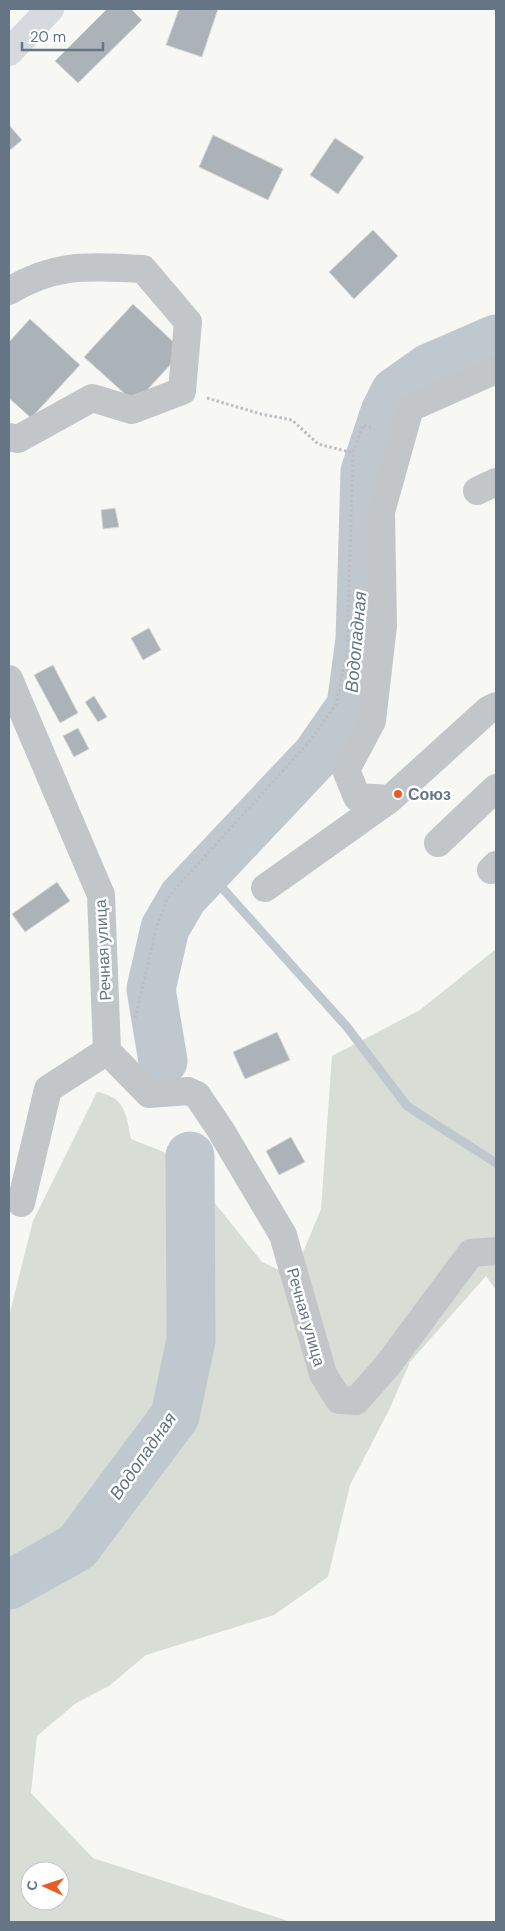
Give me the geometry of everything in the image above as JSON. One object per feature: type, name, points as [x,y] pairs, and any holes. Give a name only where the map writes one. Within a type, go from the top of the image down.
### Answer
[{"type":"main road","points":[[9,52],[50,9]]},
{"type":"lane","points":[[9,291],[29,278],[76,266],[143,269],[188,322],[182,391],[132,410],[92,398],[18,439],[9,437]]},
{"type":"lane","points":[[390,799],[357,797],[346,770],[372,721],[384,626],[381,512],[410,408],[496,370]]},
{"type":"lane","name":"Речная улица","points":[[9,679],[101,894],[107,1045],[149,1094],[188,1090],[197,1095],[215,1122],[283,1235],[322,1374],[339,1400],[356,1401],[387,1366],[471,1253],[496,1251]]},
{"type":"lane","points":[[266,888],[390,799],[488,710],[496,706]]},
{"type":"lane","points":[[438,843],[496,788]]},
{"type":"lane","points":[[20,1203],[48,1089],[107,1045]]},
{"type":"path","points":[[182,391],[261,414],[292,420],[318,444],[353,452]]},
{"type":"path","points":[[107,1045],[133,1025],[157,926],[168,897],[309,742],[336,704],[347,652],[353,452],[363,426]]},
{"type":"shaded area","points":[[496,949],[496,1290],[486,1276],[410,1362],[389,1410],[350,1485],[328,1577],[274,1615],[146,1655],[109,1686],[76,1703],[37,1736],[31,1793],[93,1858],[291,1922],[9,1922],[9,1316],[33,1221],[97,1092],[114,1098],[123,1108],[131,1139],[179,1158],[262,1262],[279,1270],[299,1262],[321,1209],[332,1056],[420,1010]]},
{"type":"building","points":[[107,9],[131,9],[142,20],[78,83],[55,61]]},
{"type":"building","points":[[179,9],[218,9],[202,57],[166,45]]},
{"type":"building","points":[[9,125],[22,140],[9,151]]},
{"type":"building","points":[[213,135],[283,169],[268,200],[199,167]]},
{"type":"building","points":[[335,138],[364,157],[338,194],[310,175]]},
{"type":"building","points":[[373,230],[398,256],[354,299],[329,272]]},
{"type":"building","points":[[133,304],[183,351],[135,403],[84,357]]},
{"type":"building","points":[[30,319],[80,365],[31,418],[9,398],[9,342]]},
{"type":"building","points":[[115,508],[119,527],[103,529],[101,510]]},
{"type":"building","points":[[149,628],[161,650],[143,660],[131,638]]},
{"type":"building","points":[[53,665],[78,713],[60,723],[34,675]]},
{"type":"building","points":[[94,696],[107,717],[98,722],[85,702]]},
{"type":"building","points":[[78,728],[89,749],[74,757],[63,736]]},
{"type":"building","points":[[57,882],[70,901],[25,932],[12,914]]},
{"type":"building","points":[[277,1032],[290,1060],[245,1079],[233,1052]]},
{"type":"building","points":[[291,1137],[305,1162],[279,1175],[266,1151]]},
{"type":"waterway","name":"Водопадная","points":[[163,1061],[151,989],[165,928],[183,897],[317,755],[351,706],[360,640],[365,472],[385,412],[395,392],[429,368],[496,339]]},
{"type":"waterway","points":[[207,871],[347,1027],[407,1106],[496,1163]]},
{"type":"waterway","name":"Водопадная","points":[[9,1585],[77,1547],[175,1416],[191,1340],[190,1156]]},
{"type":"place","name":"Союз","points":[[398,794]]}]
